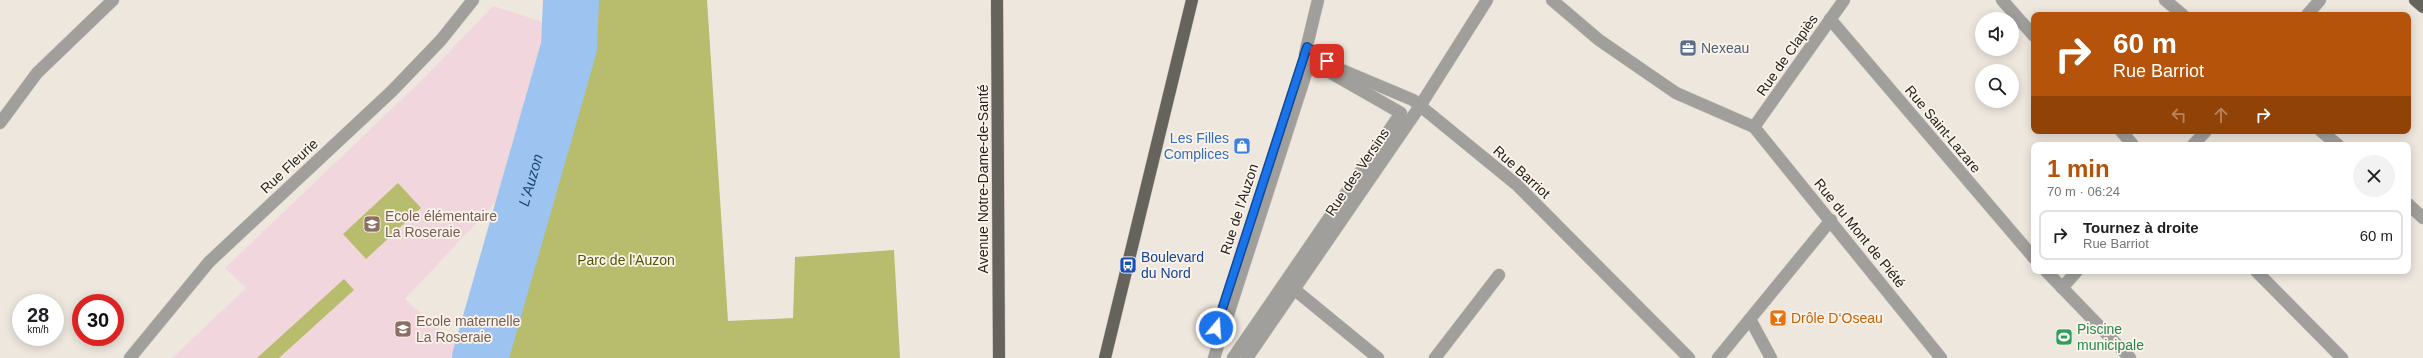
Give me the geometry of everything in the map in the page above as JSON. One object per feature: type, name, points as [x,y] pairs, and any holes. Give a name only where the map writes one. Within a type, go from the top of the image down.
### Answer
[{"type":"main road","name":"Avenue Notre-Dame-de-Santé","points":[[997,0],[999,358]]},
{"type":"main road","points":[[1105,358],[1192,0]]},
{"type":"main road","points":[[2416,0],[2423,7]]},
{"type":"street","points":[[0,123],[37,73],[113,0]]},
{"type":"street","name":"Rue Fleurie","points":[[130,358],[209,262],[392,91],[441,40],[473,0]]},
{"type":"street","name":"Rue de l'Auzon","points":[[1207,358],[1307,47],[1318,0]]},
{"type":"street","name":"Rue des Versins","points":[[1247,358],[1420,106],[1488,0]]},
{"type":"street","points":[[1552,0],[1599,40],[1676,93],[1754,127]]},
{"type":"street","name":"Rue de Clapiès","points":[[1754,127],[1844,0]]},
{"type":"street","points":[[2002,0],[2031,33]]},
{"type":"street","points":[[2165,0],[2179,12]]},
{"type":"street","name":"Rue Saint-Lazare","points":[[1830,19],[2031,254]]},
{"type":"street","name":"Rue Barriot","points":[[1307,47],[1337,68],[1413,100],[1517,185],[1689,358]]},
{"type":"street","points":[[1214,358],[1310,62],[1401,113],[1233,358]]},
{"type":"street","name":"Rue du Mont de Piété","points":[[1754,127],[1831,220],[1941,358]]},
{"type":"street","points":[[2124,134],[2131,142]]},
{"type":"street","points":[[2196,142],[2203,134]]},
{"type":"street","points":[[2325,134],[2334,142]]},
{"type":"street","points":[[2411,207],[2423,218]]},
{"type":"street","points":[[1718,358],[1831,220]]},
{"type":"street","points":[[2049,274],[2130,358]]},
{"type":"street","points":[[2062,288],[2074,274]]},
{"type":"street","points":[[2259,274],[2342,358]]},
{"type":"street","points":[[1435,358],[1499,275]]},
{"type":"street","points":[[1295,290],[1378,358]]},
{"type":"street","points":[[1750,319],[1771,358]]},
{"type":"shaded area","name":"Ecole élémentaire La Roseraie","points":[[493,6],[549,24],[513,184],[405,299],[467,354],[466,358],[172,358],[246,288],[225,268],[424,78]]},
{"type":"green space","name":"Parc de l'Auzon","points":[[591,0],[707,0],[728,321],[793,318],[795,257],[894,250],[900,358],[486,358],[568,132]]},
{"type":"green space","points":[[398,183],[421,208],[366,259],[343,234]]},
{"type":"green space","points":[[344,279],[354,290],[279,358],[257,358]]},
{"type":"waterway","name":"L'Auzon","points":[[480,358],[569,47],[571,0]]},
{"type":"place","name":"Nexeau","points":[[1688,48]]},
{"type":"place","name":"Les Filles Complices","points":[[1242,146]]},
{"type":"place","name":"Ecole élémentaire La Roseraie","points":[[372,224]]},
{"type":"place","name":"Boulevard du Nord","points":[[1128,265]]},
{"type":"place","name":"Drôle D‘Oseau","points":[[1778,318]]},
{"type":"place","name":"Ecole maternelle La Roseraie","points":[[403,329]]},
{"type":"place","name":"Piscine municipale","points":[[2064,337]]},
{"type":"route","points":[[1216,328],[1307,47],[1327,61]]}]
